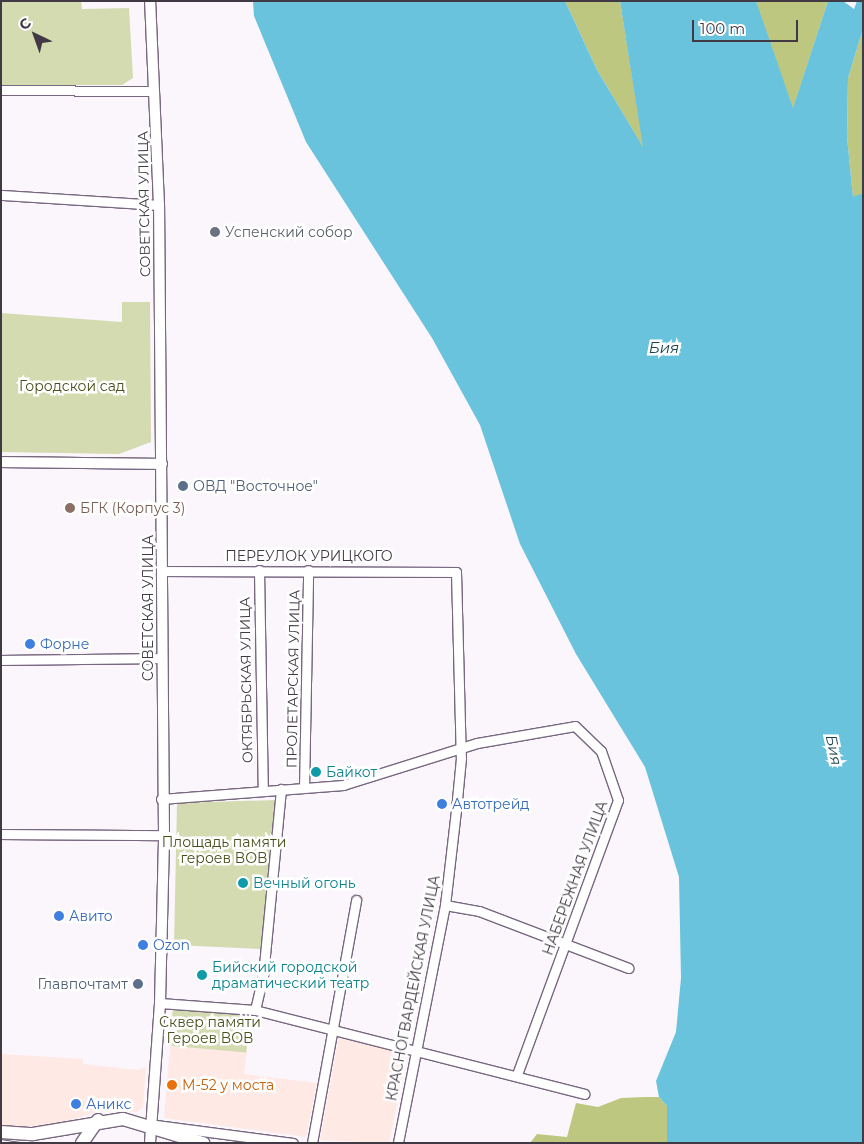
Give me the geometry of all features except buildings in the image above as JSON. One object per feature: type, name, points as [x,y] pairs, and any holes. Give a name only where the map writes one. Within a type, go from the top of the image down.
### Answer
[{"type":"main road","points":[[82,1143],[98,1120]]},
{"type":"main road","points":[[1,1132],[46,1133],[98,1120],[151,1125],[203,1143]]},
{"type":"street","name":"СОВЕТСКАЯ УЛИЦА","points":[[150,1],[159,205],[162,464],[161,799],[164,835],[160,1003],[150,1143]]},
{"type":"street","points":[[1,90],[154,91]]},
{"type":"street","points":[[1,195],[159,205]]},
{"type":"street","points":[[1,462],[162,464]]},
{"type":"street","name":"ОКТЯБРЬСКАЯ УЛИЦА","points":[[260,570],[262,790]]},
{"type":"street","name":"ПРОЛЕТАРСКАЯ УЛИЦА","points":[[304,788],[308,570]]},
{"type":"street","name":"ПЕРЕУЛОК УРИЦКОГО","points":[[162,571],[455,570]]},
{"type":"street","name":"КРАСНОГВАРДЕЙСКАЯ УЛИЦА","points":[[398,1143],[414,1049],[446,905],[461,750],[455,570]]},
{"type":"street","points":[[1,660],[161,658]]},
{"type":"street","name":"НАБЕРЕЖНАЯ УЛИЦА","points":[[461,750],[570,724],[601,751],[618,800],[568,942],[516,1074]]},
{"type":"street","points":[[161,799],[304,788],[364,781],[461,750]]},
{"type":"street","points":[[255,1010],[263,976],[281,789]]},
{"type":"street","points":[[1,834],[164,835]]},
{"type":"street","points":[[312,1143],[356,900]]},
{"type":"street","points":[[446,905],[479,911],[568,942],[628,968]]},
{"type":"street","points":[[160,1003],[255,1010],[333,1026],[414,1049],[516,1074],[584,1094]]},
{"type":"street","points":[[151,1125],[219,1130],[293,1143]]},
{"type":"shaded area","points":[[339,1036],[407,1054],[389,1143],[320,1140]]},
{"type":"shaded area","points":[[170,1046],[247,1052],[244,1074],[317,1083],[306,1137],[164,1118]]},
{"type":"shaded area","points":[[1,1054],[83,1059],[83,1064],[138,1070],[146,1067],[143,1107],[137,1112],[105,1110],[38,1129],[1,1125]]},
{"type":"green space","points":[[1,1],[81,1],[82,9],[129,8],[133,78],[122,85],[1,85]]},
{"type":"green space","points":[[565,1],[620,1],[644,149],[597,70]]},
{"type":"green space","points":[[756,1],[828,1],[793,109],[761,19]]},
{"type":"green space","points":[[863,29],[863,193],[853,198],[847,137],[848,78]]},
{"type":"green space","name":"Городской сад","points":[[122,302],[150,302],[151,442],[119,454],[1,452],[1,313],[122,322]]},
{"type":"green space","name":"Площадь памяти героев ВОВ","points":[[276,800],[261,949],[174,945],[177,803]]},
{"type":"green space","name":"Сквер памяти Героев ВОВ","points":[[173,1007],[250,1014],[246,1053],[170,1046]]},
{"type":"green space","points":[[659,1097],[667,1106],[667,1143],[530,1143],[537,1134],[567,1137],[576,1103],[598,1107],[621,1098]]},
{"type":"water","name":"Бия","points":[[253,1],[565,1],[597,70],[643,147],[620,1],[756,1],[793,108],[828,1],[843,1],[854,9],[857,1],[863,1],[863,29],[848,78],[847,137],[853,197],[863,193],[863,1143],[667,1143],[667,1106],[659,1097],[656,1081],[676,1032],[681,978],[679,877],[645,767],[576,654],[520,544],[480,425],[432,338],[306,142],[254,16]]},
{"type":"tram line","points":[[1,1139],[26,1143]]},
{"type":"place","name":"Успенский собор","points":[[215,232]]},
{"type":"place","name":"ОВД \"Восточное\"","points":[[183,486]]},
{"type":"place","name":"БГК (Корпус 3)","points":[[70,508]]},
{"type":"place","name":"Форне","points":[[30,644]]},
{"type":"place","name":"Байкот","points":[[316,772]]},
{"type":"place","name":"Автотрейд","points":[[442,804]]},
{"type":"place","name":"Вечный огонь","points":[[243,883]]},
{"type":"place","name":"Авито","points":[[59,916]]},
{"type":"place","name":"Ozon","points":[[143,945]]},
{"type":"place","name":"Бийский городской драматический театр","points":[[202,975]]},
{"type":"place","name":"Главпочтамт","points":[[138,984]]},
{"type":"place","name":"М-52 у моста","points":[[172,1085]]},
{"type":"place","name":"Аникс","points":[[76,1104]]}]
